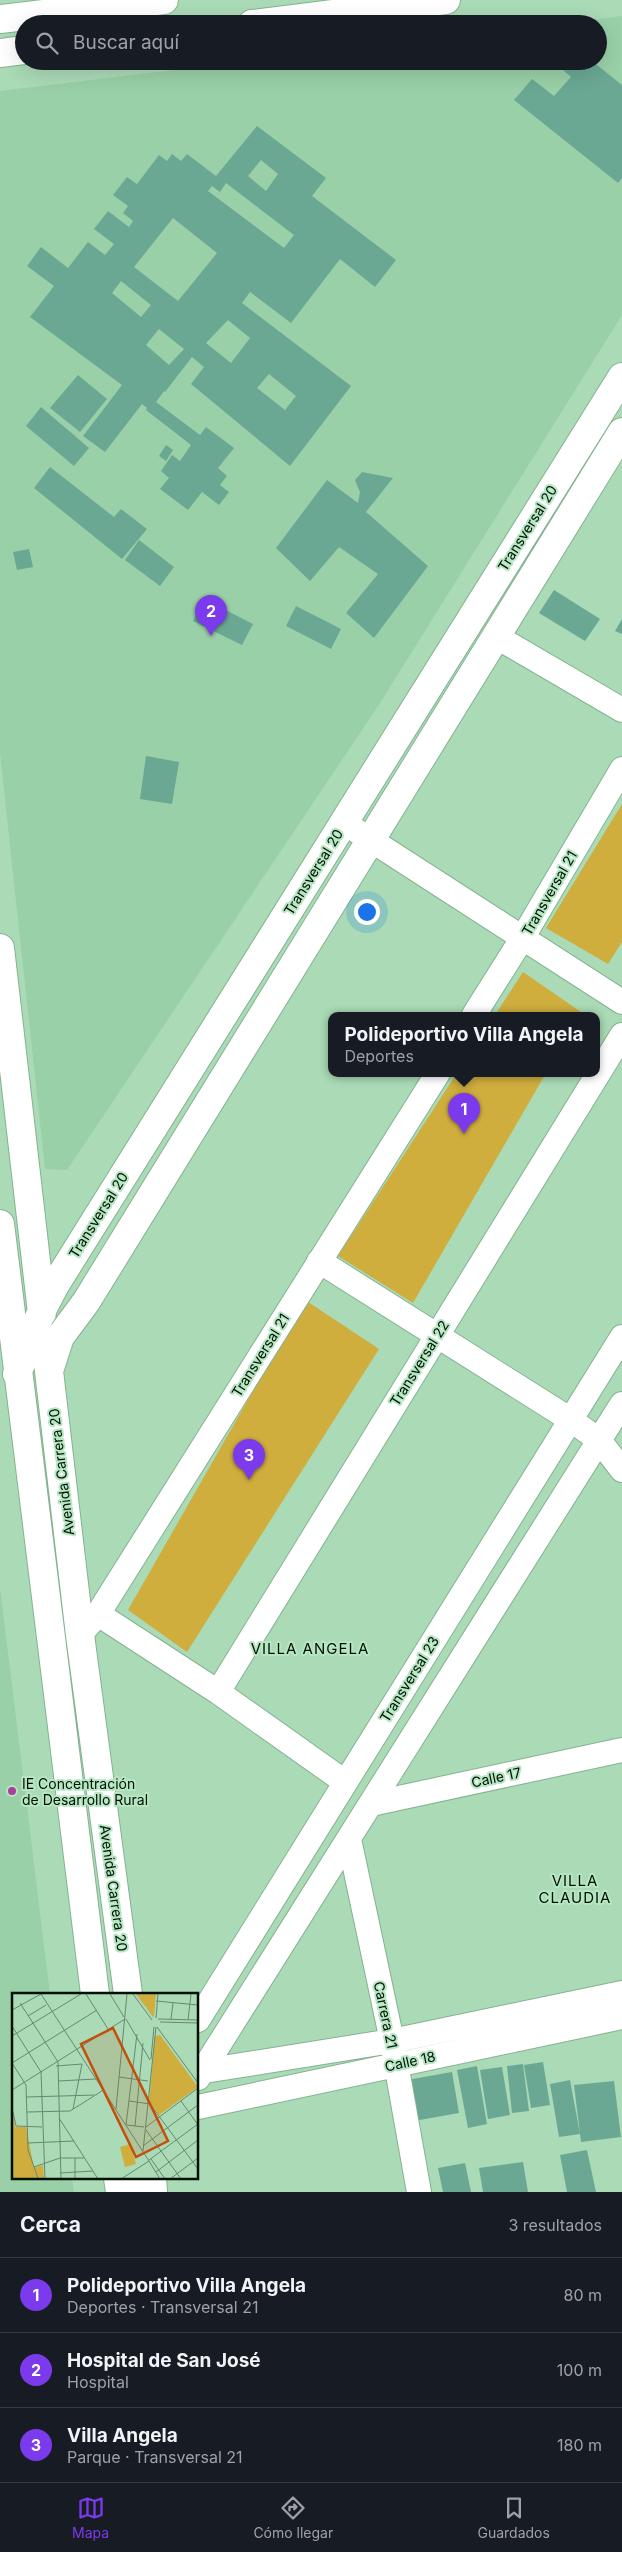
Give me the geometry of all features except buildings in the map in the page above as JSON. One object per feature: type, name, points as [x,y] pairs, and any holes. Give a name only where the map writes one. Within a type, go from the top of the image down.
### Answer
[{"type":"street","points":[[35,15],[164,0]]},
{"type":"street","points":[[325,15],[446,0]]},
{"type":"street","points":[[0,19],[15,17]]},
{"type":"street","points":[[0,53],[15,51]]},
{"type":"street","name":"Transversal 20","points":[[17,1374],[42,1310],[55,1285],[622,377]]},
{"type":"street","points":[[49,1371],[60,1337],[86,1302],[622,432]]},
{"type":"street","points":[[497,637],[622,710]]},
{"type":"street","name":"Transversal 21","points":[[476,1012],[523,937],[622,769]]},
{"type":"street","points":[[343,822],[622,1002]]},
{"type":"street","name":"Avenida Carrera 20","points":[[0,948],[80,1636],[128,1993]]},
{"type":"street","name":"Transversal 22","points":[[600,1072],[622,1036]]},
{"type":"street","name":"Transversal 21","points":[[80,1636],[98,1614],[318,1261],[435,1077]]},
{"type":"street","name":"Transversal 22","points":[[218,1692],[597,1077]]},
{"type":"street","points":[[0,1224],[95,1993]]},
{"type":"street","points":[[318,1261],[570,1420],[599,1440],[622,1470]]},
{"type":"street","name":"Transversal 23","points":[[199,2018],[622,1337]]},
{"type":"street","points":[[199,2074],[622,1404]]},
{"type":"street","points":[[98,1614],[218,1692],[345,1782]]},
{"type":"street","name":"Calle 17","points":[[371,1804],[622,1750]]},
{"type":"street","name":"Carrera 21","points":[[348,1839],[392,2041],[419,2192]]},
{"type":"street","name":"Calle 18","points":[[199,2074],[392,2041],[622,1993]]},
{"type":"street","name":"Calle 18","points":[[199,2106],[622,2017]]},
{"type":"street","points":[[127,2192],[135,2180]]},
{"type":"shaded area","points":[[622,16],[622,315],[380,703],[67,1170],[45,1169],[0,753],[0,91],[174,70],[607,70],[607,18]]},
{"type":"shaded area","points":[[622,804],[622,942],[608,964],[546,928]]},
{"type":"shaded area","points":[[523,972],[581,1012],[497,1012]]},
{"type":"shaded area","points":[[454,1077],[544,1077],[413,1303],[338,1256]]},
{"type":"shaded area","points":[[305,1300],[379,1349],[187,1652],[128,1610]]},
{"type":"shaded area","name":"IE Concentración de Desarrollo Rural","points":[[0,1588],[50,1993],[12,1993],[12,2180],[72,2180],[74,2192],[0,2192]]},
{"type":"place","name":"Hospital de San José","points":[[211,636]]},
{"type":"place","name":"Polideportivo Villa Angela","points":[[464,1134]]},
{"type":"place","name":"Villa Angela","points":[[249,1480]]},
{"type":"place","name":"IE Concentración de Desarrollo Rural","points":[[12,1791]]},
{"type":"district","name":"VILLA ANGELA","points":[[310,1648]]},
{"type":"district","name":"VILLA CLAUDIA","points":[[575,1888]]}]
